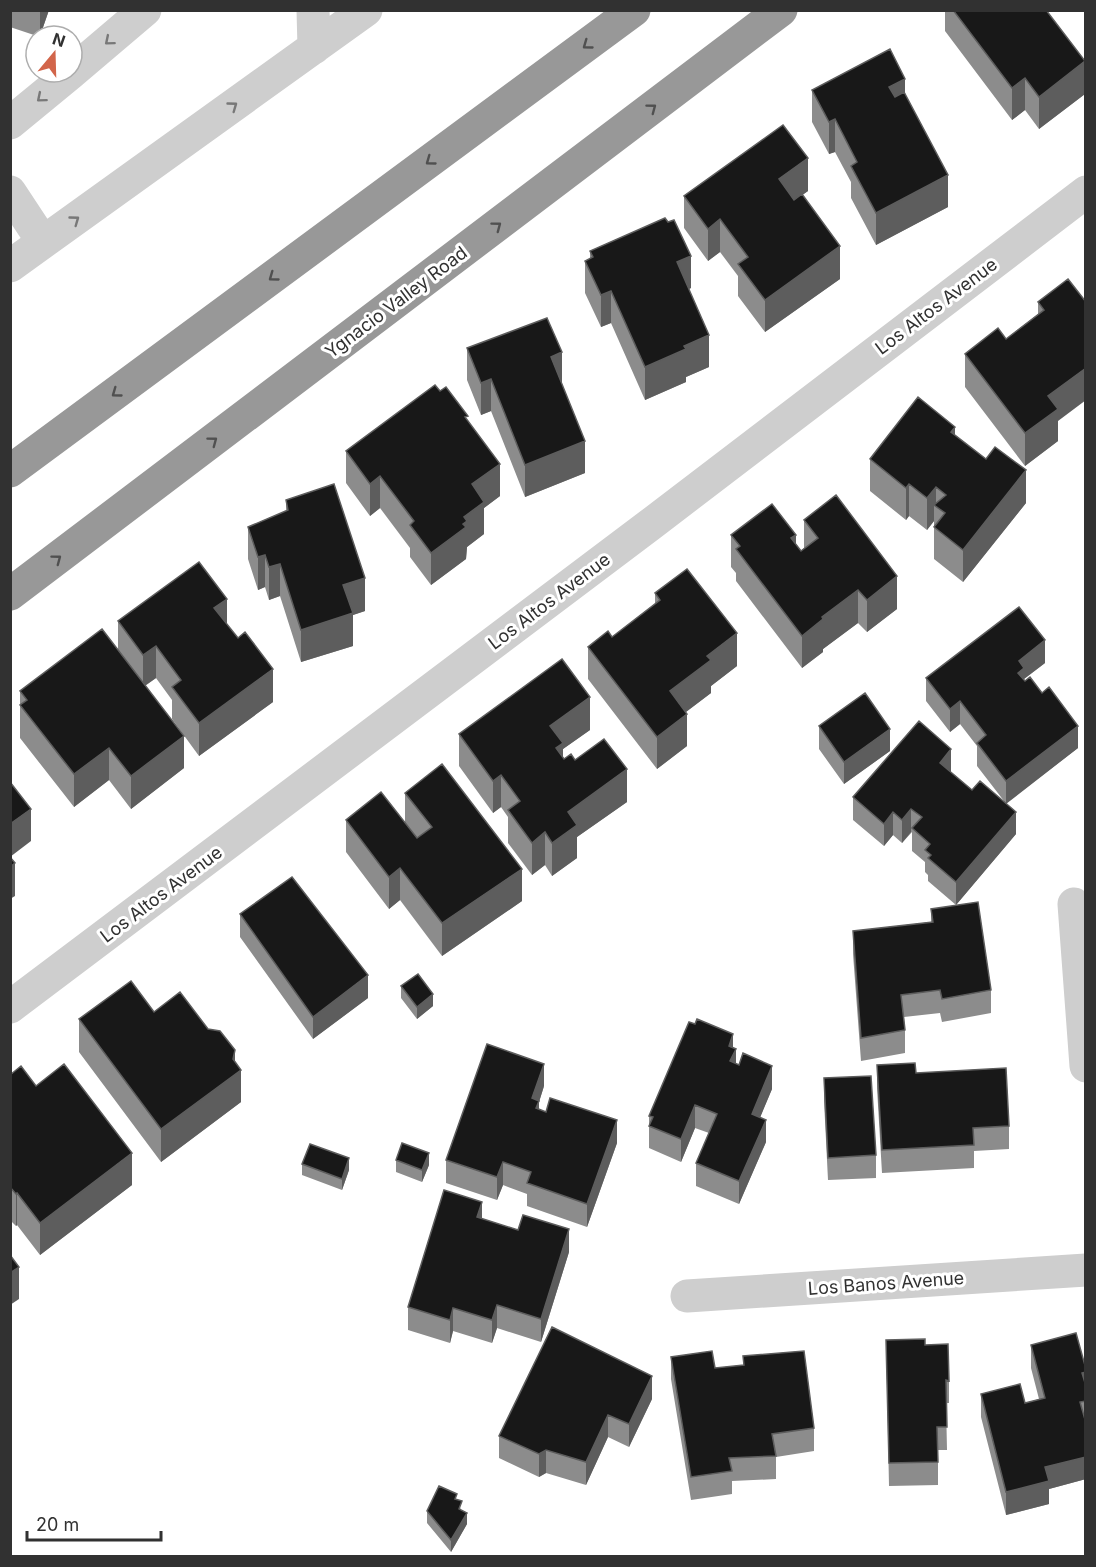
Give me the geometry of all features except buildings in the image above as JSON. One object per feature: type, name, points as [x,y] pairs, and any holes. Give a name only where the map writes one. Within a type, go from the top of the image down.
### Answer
[{"type":"highway","points":[[10,471],[634,10]]},
{"type":"highway","name":"Ygnacio Valley Road","points":[[10,594],[781,10]]},
{"type":"street","points":[[84,62],[145,10]]},
{"type":"street","points":[[313,10],[314,48]]},
{"type":"street","points":[[10,266],[366,10]]},
{"type":"street","points":[[10,123],[57,84]]},
{"type":"street","points":[[10,192],[43,242]]},
{"type":"street","name":"Los Altos Avenue","points":[[10,1007],[651,524],[1086,192]]},
{"type":"street","points":[[1074,904],[1086,1066]]},
{"type":"street","name":"Los Banos Avenue","points":[[687,1296],[1086,1270]]}]
